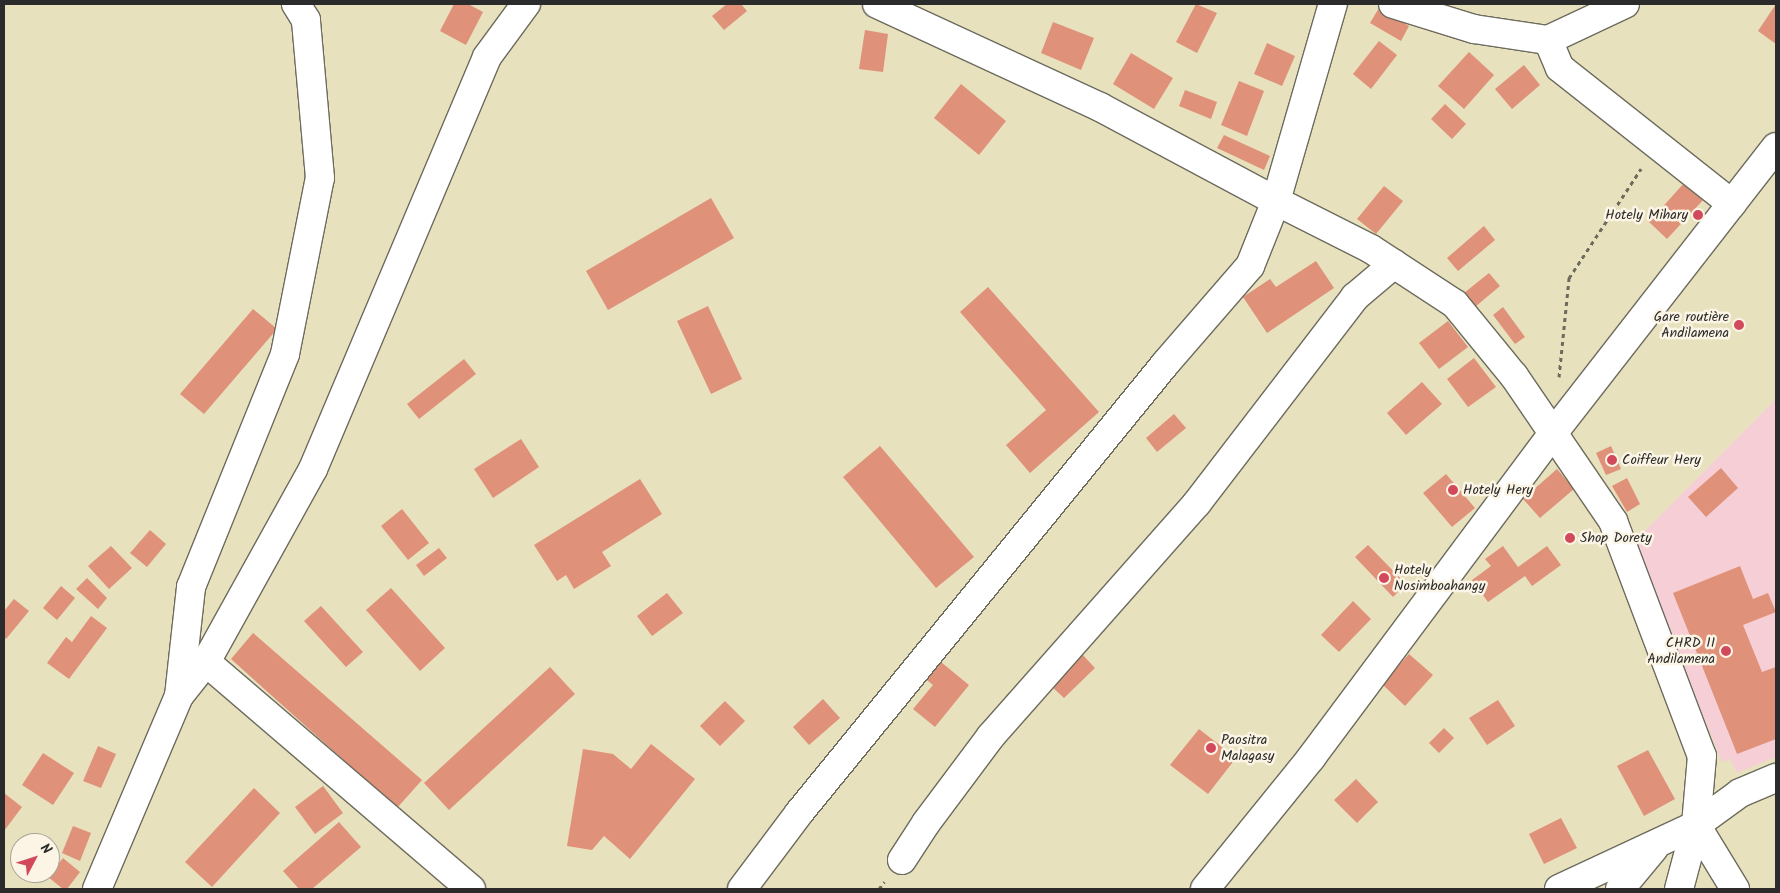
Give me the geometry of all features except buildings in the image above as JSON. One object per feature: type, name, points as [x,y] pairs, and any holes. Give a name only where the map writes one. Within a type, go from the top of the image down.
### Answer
[{"type":"street","points":[[179,696],[191,586],[285,354],[320,178],[306,20],[296,4]]},
{"type":"street","points":[[97,889],[179,696],[206,662],[313,469],[487,57],[526,4]]},
{"type":"street","points":[[877,4],[1100,107],[1276,201],[1371,249],[1456,304],[1514,376],[1613,521],[1702,756],[1696,825],[1679,889]]},
{"type":"street","points":[[742,889],[799,813],[1164,364],[1250,266],[1276,201],[1333,4]]},
{"type":"street","points":[[1393,4],[1474,29],[1548,40],[1624,4]]},
{"type":"street","points":[[1548,40],[1560,68],[1732,204]]},
{"type":"street","points":[[1205,889],[1311,758],[1554,432],[1657,297],[1776,148]]},
{"type":"street","points":[[902,860],[926,823],[991,736],[1197,503],[1355,297],[1394,264]]},
{"type":"street","points":[[206,662],[471,889]]},
{"type":"street","points":[[1559,889],[1696,825],[1740,793],[1776,778]]},
{"type":"street","points":[[1696,825],[1735,889]]},
{"type":"street","points":[[1620,889],[1659,842]]},
{"type":"path","points":[[1559,384],[1569,278],[1657,145]]},
{"type":"shaded area","name":"CHRD II Andilamena","points":[[1776,399],[1776,757],[1737,773],[1730,759],[1722,762],[1632,544]]},
{"type":"place","name":"Hotely Mihary","points":[[1698,215]]},
{"type":"place","name":"Gare routière Andilamena","points":[[1739,325]]},
{"type":"place","name":"Coiffeur Hery","points":[[1612,460]]},
{"type":"place","name":"Hotely Hery","points":[[1453,490]]},
{"type":"place","name":"Shop Dorety","points":[[1570,538]]},
{"type":"place","name":"Hotely Nosimboahangy","points":[[1384,578]]},
{"type":"place","name":"CHRD II Andilamena","points":[[1726,651]]},
{"type":"place","name":"Paositra Malagasy","points":[[1211,748]]}]
